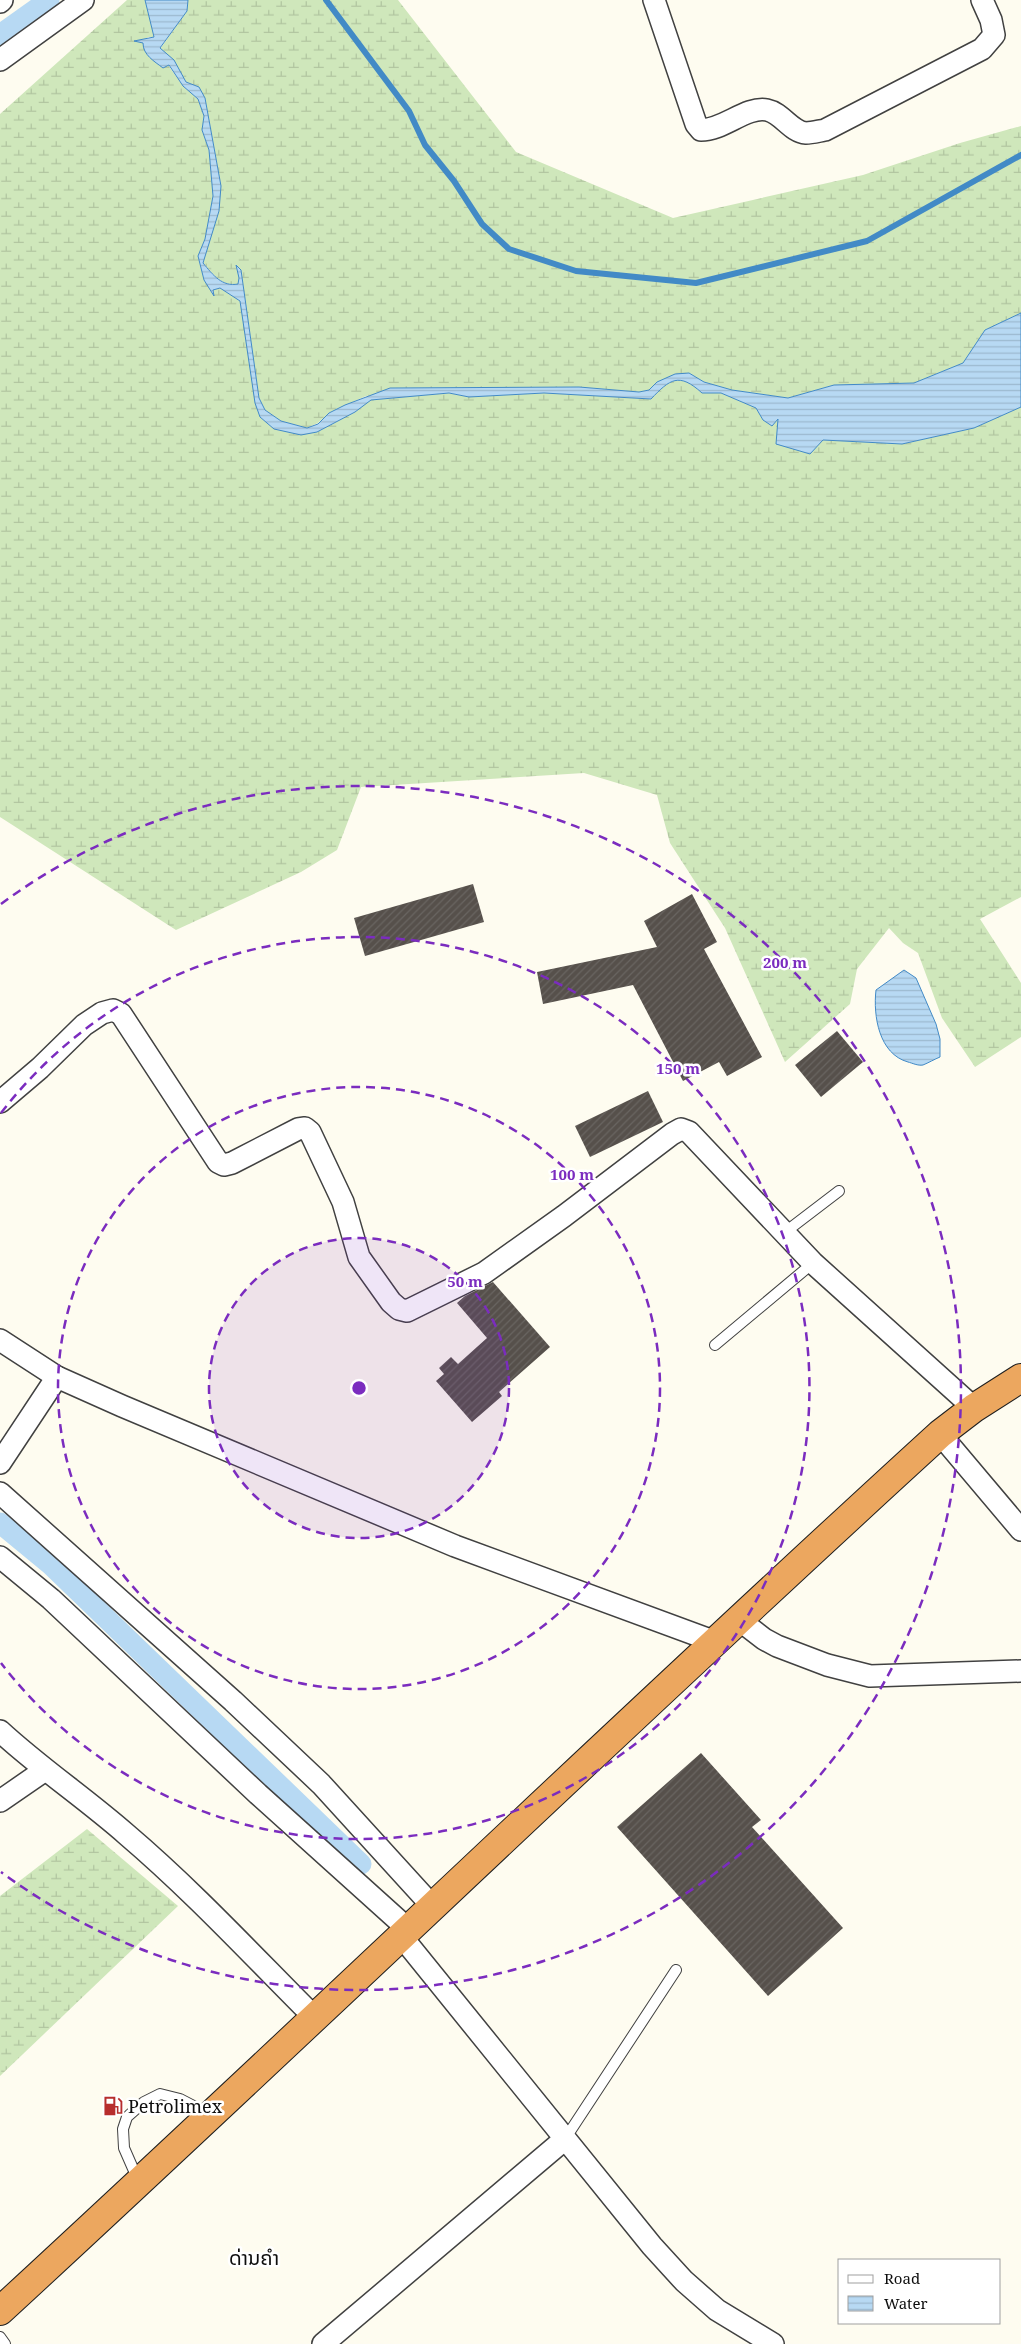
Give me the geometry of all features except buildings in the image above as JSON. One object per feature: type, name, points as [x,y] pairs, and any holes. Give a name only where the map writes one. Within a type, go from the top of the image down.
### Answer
[{"type":"highway","points":[[0,2311],[316,2019],[713,1642],[940,1434],[974,1408],[1021,1378]]},
{"type":"street","points":[[0,60],[83,0]]},
{"type":"street","points":[[654,0],[696,124],[701,130],[712,130],[754,110],[765,110],[779,114],[792,127],[804,133],[825,130],[982,49],[994,35],[991,20],[982,0]]},
{"type":"street","points":[[0,1102],[40,1068],[84,1025],[102,1012],[113,1010],[121,1014],[218,1162],[224,1165],[232,1163],[298,1129],[305,1128],[310,1132],[343,1202],[359,1257],[391,1302],[399,1309],[407,1311],[484,1273],[681,1129],[689,1132],[813,1263],[974,1408]]},
{"type":"street","points":[[0,1340],[56,1377],[455,1546],[713,1642]]},
{"type":"street","points":[[0,1463],[56,1377]]},
{"type":"street","points":[[940,1434],[1021,1530]]},
{"type":"street","points":[[0,1493],[233,1701],[321,1784],[434,1908]]},
{"type":"street","points":[[0,1557],[51,1599],[406,1933],[565,2139],[652,2246],[684,2281],[717,2310],[773,2344]]},
{"type":"street","points":[[738,1619],[764,1639],[777,1646],[828,1665],[870,1676],[1021,1671]]},
{"type":"street","points":[[0,1731],[45,1770],[126,1833],[173,1876],[316,2019]]},
{"type":"street","points":[[0,1801],[45,1770]]},
{"type":"street","points":[[323,2344],[565,2139]]},
{"type":"lane","points":[[784,1232],[839,1191]]},
{"type":"lane","points":[[715,1345],[813,1263]]},
{"type":"lane","points":[[565,2139],[676,1970]]},
{"type":"lane","points":[[139,2183],[124,2148],[123,2130],[127,2117],[144,2102],[160,2094],[180,2099],[213,2115]]},
{"type":"lane","points":[[0,2337],[5,2344]]},
{"type":"green space","points":[[127,0],[145,0],[153,24],[154,37],[148,37],[143,43],[168,65],[183,86],[198,99],[204,116],[202,130],[209,150],[213,196],[205,239],[198,256],[204,280],[214,295],[213,290],[220,288],[240,301],[260,417],[274,429],[317,432],[355,412],[370,400],[449,393],[469,397],[544,393],[651,399],[669,383],[681,380],[694,386],[702,393],[721,393],[756,408],[763,420],[772,426],[778,418],[823,440],[902,444],[974,428],[1021,407],[1021,897],[980,919],[1021,983],[1021,1037],[975,1067],[942,1018],[918,953],[903,943],[889,928],[857,969],[850,1004],[785,1062],[725,928],[670,843],[657,795],[584,773],[361,787],[337,850],[301,872],[176,930],[0,817],[0,114]]},
{"type":"green space","points":[[188,0],[398,0],[516,152],[673,218],[863,175],[960,143],[1021,126],[1021,313],[985,330],[963,363],[914,383],[834,385],[788,398],[732,390],[704,382],[689,373],[657,382],[649,390],[639,392],[579,387],[486,388],[366,396],[329,413],[318,423],[307,428],[281,421],[265,410],[259,398],[241,270],[238,284],[232,284],[218,279],[203,263],[221,186],[205,98],[198,87],[186,82],[174,61],[160,49],[187,11]]},
{"type":"green space","points":[[87,1829],[178,1906],[0,2076],[0,1896]]},
{"type":"water","points":[[145,0],[188,0],[187,11],[160,48],[174,60],[186,82],[199,87],[205,98],[221,186],[219,211],[203,263],[214,276],[227,284],[238,284],[239,278],[236,265],[241,270],[259,398],[265,410],[281,421],[307,428],[318,424],[329,413],[345,405],[390,388],[579,387],[639,392],[649,390],[657,382],[675,374],[689,373],[704,382],[732,390],[788,398],[834,385],[914,383],[963,363],[985,330],[1021,313],[1021,407],[974,428],[902,444],[823,440],[810,454],[776,444],[778,419],[772,426],[763,420],[756,408],[721,393],[702,393],[694,386],[681,380],[669,383],[651,399],[544,393],[469,397],[449,393],[371,400],[355,412],[317,432],[301,435],[274,429],[260,417],[255,403],[240,301],[220,288],[213,290],[214,296],[204,280],[198,256],[205,239],[213,196],[209,150],[202,130],[204,116],[198,99],[183,86],[169,65],[163,68],[147,54],[143,43],[134,41],[154,37]]},
{"type":"water","points":[[904,970],[916,978],[936,1024],[940,1039],[940,1057],[923,1065],[917,1065],[898,1058],[890,1051],[884,1043],[877,1022],[876,990]]},
{"type":"waterway","points":[[0,35],[49,0]]},
{"type":"waterway","points":[[326,0],[409,111],[425,145],[454,181],[482,224],[509,249],[576,271],[696,283],[867,241],[1021,155]]},
{"type":"waterway","points":[[0,1523],[51,1565],[361,1864]]},
{"type":"place","name":"Petrolimex","points":[[113,2106]]},
{"type":"district","name":"ດ່ານຄໍາ","points":[[254,2257]]}]
